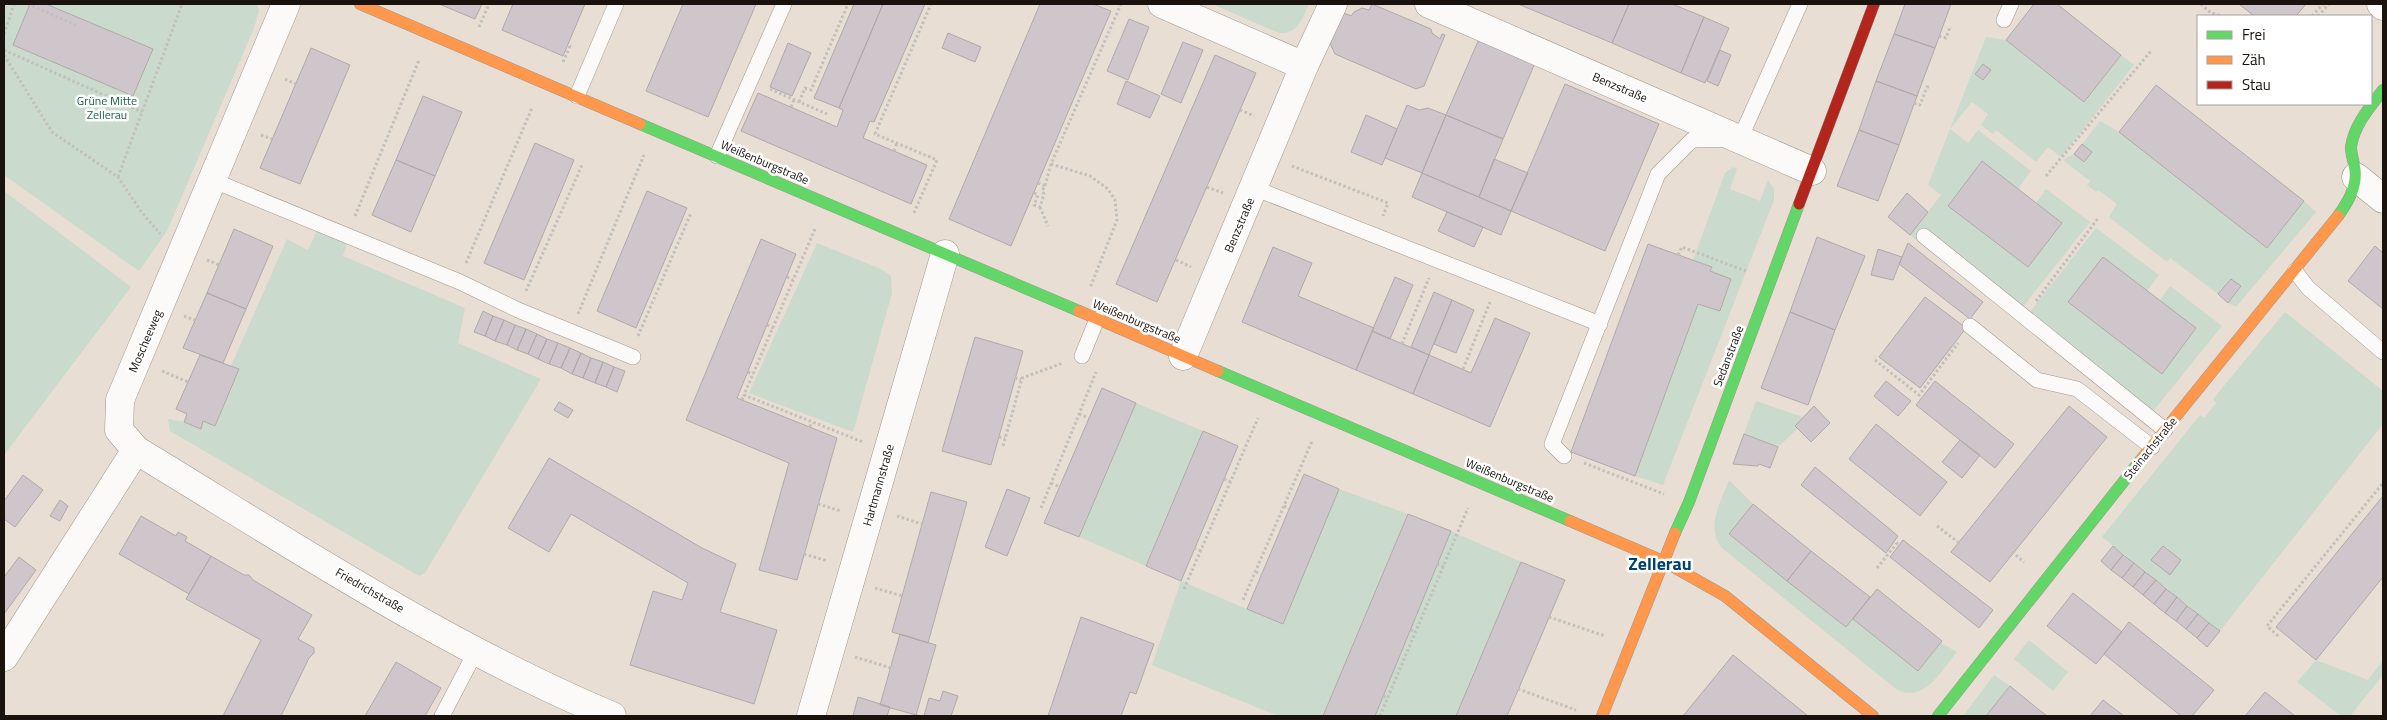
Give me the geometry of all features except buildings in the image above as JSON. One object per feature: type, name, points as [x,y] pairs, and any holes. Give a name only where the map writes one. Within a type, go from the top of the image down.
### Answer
[{"type":"street","name":"Moscheeweg","points":[[136,450],[119,430],[120,400],[286,4]]},
{"type":"street","name":"Weißenburgstraße","points":[[360,4],[1663,561],[1725,596],[1873,716]]},
{"type":"street","points":[[1162,4],[1304,66]]},
{"type":"street","name":"Benzstraße","points":[[1183,356],[1304,66],[1333,4]]},
{"type":"street","name":"Benzstraße","points":[[1429,4],[1812,172]]},
{"type":"street","name":"Sedanstraße","points":[[1602,716],[1663,561],[1690,502],[1703,460],[1874,4]]},
{"type":"street","name":"Steinachstraße","points":[[2372,104],[2383,90]]},
{"type":"street","name":"Steinachstraße","points":[[1938,716],[2347,204],[2353,191],[2356,177],[2351,155],[2354,133],[2371,105]]},
{"type":"street","points":[[2356,177],[2383,199]]},
{"type":"street","name":"Hartmannstraße","points":[[811,716],[945,254]]},
{"type":"street","points":[[4,657],[136,450]]},
{"type":"street","name":"Friedrichstraße","points":[[136,450],[372,592],[476,651],[550,690],[612,716]]},
{"type":"lane","points":[[577,96],[616,4]]},
{"type":"lane","points":[[717,156],[784,4]]},
{"type":"lane","points":[[1564,456],[1552,444],[1658,174],[1692,140],[1740,139],[1800,4]]},
{"type":"lane","points":[[2004,20],[2011,4]]},
{"type":"lane","points":[[212,180],[460,282],[518,310],[632,356]]},
{"type":"lane","points":[[1254,188],[1600,324]]},
{"type":"lane","points":[[1924,236],[2165,430]]},
{"type":"lane","points":[[2295,271],[2308,288],[2383,352]]},
{"type":"lane","points":[[1082,356],[1098,319]]},
{"type":"lane","points":[[1970,326],[2038,380],[2077,389],[2152,447]]},
{"type":"lane","points":[[442,716],[476,651]]},
{"type":"path","points":[[4,34],[14,4]]},
{"type":"path","points":[[28,4],[78,26]]},
{"type":"path","points":[[118,177],[182,4]]},
{"type":"path","points":[[799,102],[805,88],[810,90],[848,4]]},
{"type":"path","points":[[904,236],[936,160],[875,134],[931,4]]},
{"type":"path","points":[[1048,226],[1040,206],[1044,194],[1042,191],[1051,164],[1121,4]]},
{"type":"path","points":[[2200,4],[2211,14],[2215,15]]},
{"type":"path","points":[[2313,15],[2323,4]]},
{"type":"path","points":[[2319,15],[2329,4]]},
{"type":"path","points":[[1939,36],[1946,38],[1950,27],[1952,28]]},
{"type":"path","points":[[913,32],[918,34]]},
{"type":"path","points":[[565,57],[570,46],[567,45]]},
{"type":"path","points":[[4,50],[142,112]]},
{"type":"path","points":[[2046,176],[2151,51]]},
{"type":"path","points":[[4,55],[52,132],[118,177],[140,210],[161,235],[183,250]]},
{"type":"path","points":[[820,67],[825,70]]},
{"type":"path","points":[[347,235],[414,71]]},
{"type":"path","points":[[751,81],[827,114]]},
{"type":"path","points":[[291,82],[296,84]]},
{"type":"path","points":[[1914,103],[1920,106],[1927,87],[1929,87]]},
{"type":"path","points":[[886,94],[891,96]]},
{"type":"path","points":[[791,107],[794,100]]},
{"type":"path","points":[[460,282],[528,120]]},
{"type":"path","points":[[267,137],[272,139]]},
{"type":"path","points":[[894,151],[897,143]]},
{"type":"path","points":[[1268,156],[1388,203],[1375,235]]},
{"type":"path","points":[[518,310],[582,164]]},
{"type":"path","points":[[1051,164],[1090,176],[1108,189],[1115,200],[1117,220],[1080,312]]},
{"type":"path","points":[[571,332],[639,167]]},
{"type":"path","points":[[1038,182],[1045,186]]},
{"type":"path","points":[[1034,193],[1038,195],[1034,205],[1040,206]]},
{"type":"path","points":[[632,356],[691,213]]},
{"type":"path","points":[[2036,301],[2099,217]]},
{"type":"path","points":[[1678,255],[1682,248],[1772,280]]},
{"type":"path","points":[[742,400],[803,257]]},
{"type":"path","points":[[1402,344],[1437,259]]},
{"type":"path","points":[[1176,260],[1180,262]]},
{"type":"path","points":[[213,263],[219,265]]},
{"type":"path","points":[[787,277],[794,280]]},
{"type":"path","points":[[1463,369],[1498,283]]},
{"type":"path","points":[[190,318],[195,320]]},
{"type":"path","points":[[767,325],[773,328]]},
{"type":"path","points":[[1874,360],[1919,395],[1970,326]]},
{"type":"path","points":[[1002,446],[1022,378],[1082,356]]},
{"type":"path","points":[[155,368],[188,382]]},
{"type":"path","points":[[1041,508],[1097,370]]},
{"type":"path","points":[[748,372],[753,374]]},
{"type":"path","points":[[1015,378],[1021,380]]},
{"type":"path","points":[[1184,589],[1270,392]]},
{"type":"path","points":[[744,395],[853,438]]},
{"type":"path","points":[[1079,414],[1089,418]]},
{"type":"path","points":[[1244,600],[1323,415]]},
{"type":"path","points":[[810,427],[811,422]]},
{"type":"path","points":[[999,437],[1005,438]]},
{"type":"path","points":[[1564,456],[1661,492]]},
{"type":"path","points":[[1224,479],[1231,482]]},
{"type":"path","points":[[1380,716],[1479,482]]},
{"type":"path","points":[[2278,636],[2267,626],[2383,483]]},
{"type":"path","points":[[1051,484],[1060,487]]},
{"type":"path","points":[[818,504],[833,509]]},
{"type":"path","points":[[1284,506],[1289,509]]},
{"type":"path","points":[[902,517],[922,524]]},
{"type":"path","points":[[1937,526],[1958,542]]},
{"type":"path","points":[[1877,568],[1897,543],[1895,541]]},
{"type":"path","points":[[1194,548],[1201,551]]},
{"type":"path","points":[[2012,552],[2029,565]]},
{"type":"path","points":[[804,554],[819,559]]},
{"type":"path","points":[[1437,564],[1444,567]]},
{"type":"path","points":[[1256,572],[1262,575]]},
{"type":"path","points":[[882,590],[902,596]]},
{"type":"path","points":[[1549,617],[1631,645]]},
{"type":"path","points":[[1411,630],[1416,632]]},
{"type":"path","points":[[862,659],[890,668]]},
{"type":"path","points":[[1518,689],[1571,708]]},
{"type":"path","points":[[1383,696],[1388,698]]},
{"type":"green space","name":"Grüne Mitte Zellerau","points":[[4,4],[257,4],[259,11],[254,28],[167,231],[139,271],[4,175]]},
{"type":"green space","points":[[1212,4],[1309,4],[1295,28],[1285,33],[1279,33]]},
{"type":"green space","points":[[1986,37],[2006,40],[2084,102],[2121,55],[2134,65],[2061,157],[2048,147],[2036,162],[1996,130],[1993,134],[1981,125],[1988,114],[1972,102],[1950,129],[1968,143],[1978,130],[2031,171],[2018,189],[1982,162],[1948,206],[2028,267],[2062,223],[2036,203],[2046,189],[2090,222],[2023,307],[2029,313],[2096,228],[2159,275],[2147,291],[2103,257],[2068,302],[2162,373],[2196,329],[2160,300],[2170,286],[2222,326],[2145,421],[1910,235],[1941,195],[1928,185]]},
{"type":"green space","points":[[2100,121],[2119,132],[2267,248],[2304,201],[2316,212],[2236,307],[2228,303],[2241,286],[2231,279],[2218,294],[2170,258],[2167,262],[2109,217],[2117,204],[2098,190],[2096,192],[2087,185],[2090,181],[2063,160],[2074,154],[2084,161],[2092,152],[2082,144]]},
{"type":"green space","points":[[1733,167],[1737,169],[1730,189],[1760,201],[1768,180],[1774,189],[1774,200],[1663,485],[1635,476],[1698,304],[1720,311],[1731,279],[1710,271],[1712,267],[1693,260],[1725,173]]},
{"type":"green space","points":[[4,191],[131,287],[4,455]]},
{"type":"green space","points":[[317,230],[347,243],[343,256],[465,308],[458,343],[541,379],[425,573],[419,576],[170,431],[168,419],[201,428],[203,421],[215,426],[239,370],[231,366],[287,239],[308,250]]},
{"type":"green space","points":[[817,243],[881,269],[891,276],[892,293],[853,432],[749,393]]},
{"type":"green space","points":[[2285,312],[2383,391],[2383,424],[2220,631],[2102,537],[2200,415],[2204,418],[2216,403],[2213,399]]},
{"type":"green space","points":[[1756,401],[1803,417],[1795,426],[1798,428],[1778,447],[1744,434]]},
{"type":"green space","points":[[1136,403],[1203,431],[1146,566],[1079,537]]},
{"type":"green space","points":[[1729,480],[1753,504],[1729,535],[1846,627],[1853,619],[1918,671],[1941,643],[1957,652],[1938,676],[1923,689],[1915,692],[1896,689],[1722,548],[1717,540],[1715,523],[1716,514]]},
{"type":"green space","points":[[1339,489],[1408,514],[1323,716],[1278,716],[1152,665],[1181,581],[1282,624]]},
{"type":"green space","points":[[1451,531],[1521,562],[1456,716],[1374,716]]},
{"type":"green space","points":[[2029,640],[2068,672],[2053,691],[2014,659]]},
{"type":"green space","points":[[2316,660],[2368,680],[2383,660],[2383,675],[2350,716],[2341,716],[2297,682]]},
{"type":"green space","points":[[1994,675],[2010,686],[1986,716],[1963,716]]},
{"type":"traffic: fast","points":[[2372,105],[2383,90]]},
{"type":"traffic: fast","points":[[2338,216],[2348,200],[2355,182],[2355,170],[2351,153],[2355,131],[2372,105]]},
{"type":"traffic: fast","points":[[640,124],[1079,311]]},
{"type":"traffic: fast","points":[[1675,533],[1689,502],[1799,204]]},
{"type":"traffic: fast","points":[[1218,371],[1570,521]]},
{"type":"traffic: fast","points":[[1938,716],[2139,462]]},
{"type":"traffic: slow","points":[[360,4],[640,124]]},
{"type":"traffic: slow","points":[[2139,462],[2338,216]]},
{"type":"traffic: slow","points":[[1079,311],[1218,371]]},
{"type":"traffic: slow","points":[[1570,521],[1663,561],[1725,596],[1873,716]]},
{"type":"traffic: slow","points":[[1602,716],[1675,533]]},
{"type":"traffic: jam","points":[[1799,204],[1874,4]]},
{"type":"district","name":"Zellerau","points":[[1660,563]]}]
